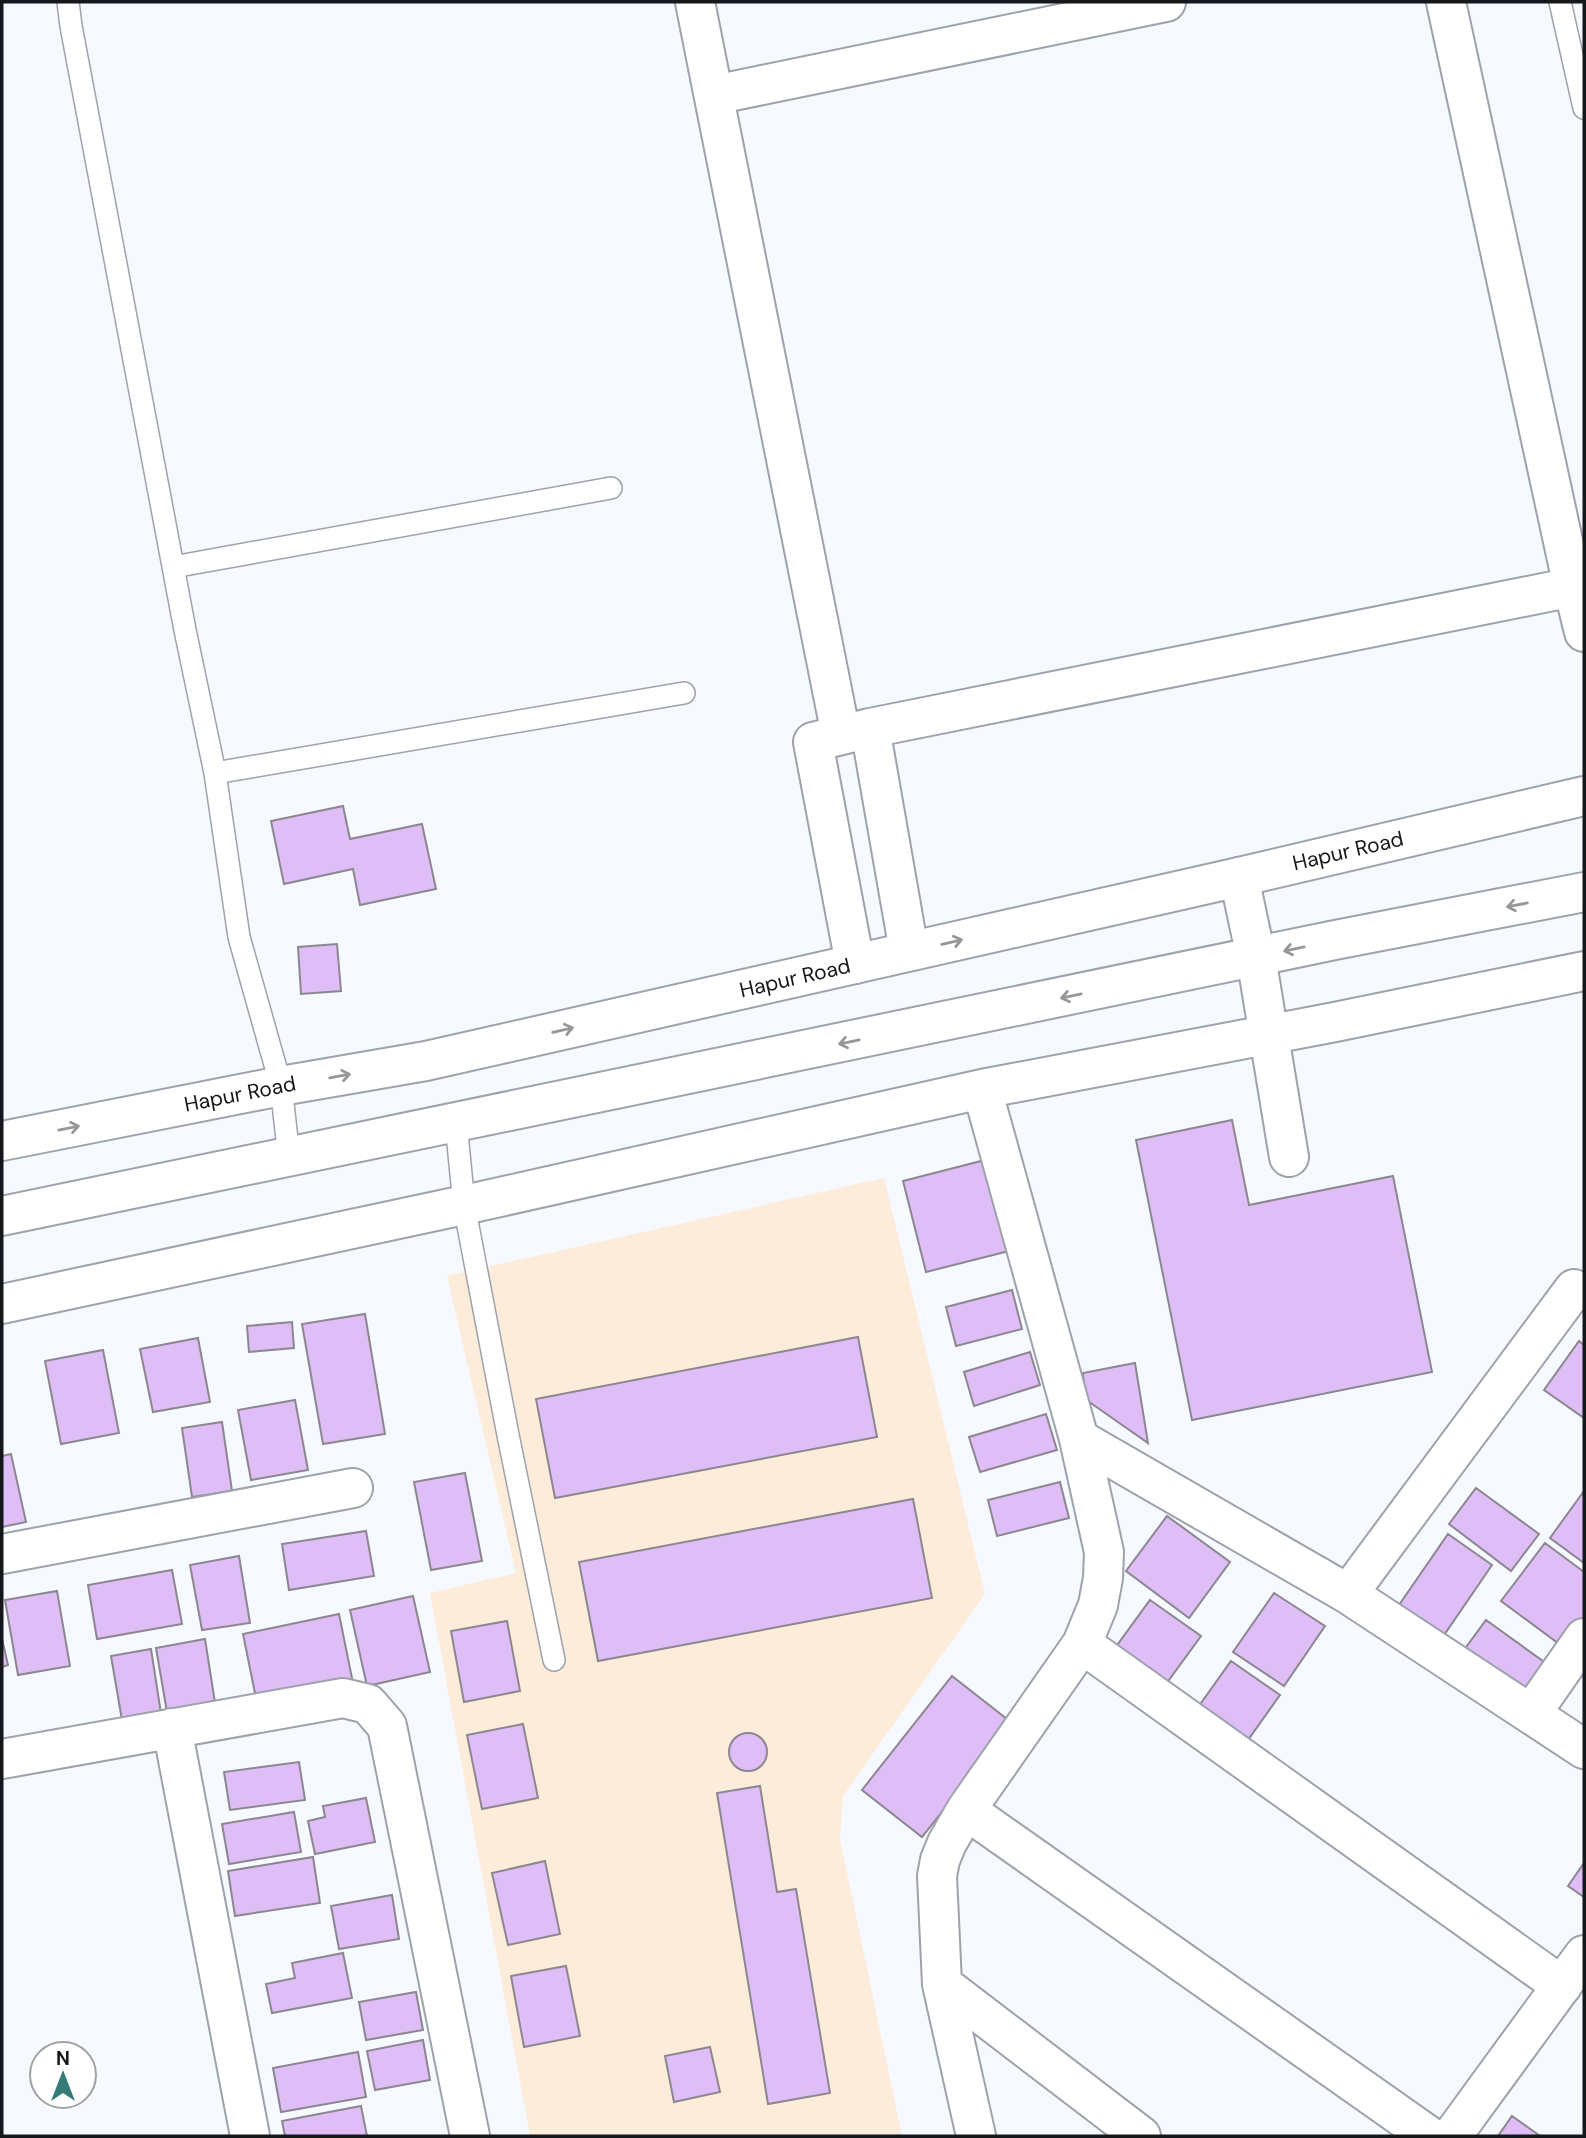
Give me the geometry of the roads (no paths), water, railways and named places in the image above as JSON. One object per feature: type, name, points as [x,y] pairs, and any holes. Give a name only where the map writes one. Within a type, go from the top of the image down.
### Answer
[{"type":"street","points":[[695,2],[855,731],[909,951]]},
{"type":"street","points":[[714,95],[1166,2]]},
{"type":"street","points":[[1446,2],[1584,632]]},
{"type":"street","points":[[855,964],[813,742],[855,731],[1573,587]]},
{"type":"street","name":"Hapur Road","points":[[2,1141],[281,1086],[426,1062],[1584,796]]},
{"type":"street","points":[[1238,877],[1256,957],[1289,1157]]},
{"type":"street","points":[[2,1216],[1256,957],[1584,892]]},
{"type":"street","points":[[2,1304],[464,1205],[982,1088],[1584,971]]},
{"type":"street","points":[[976,2136],[942,1984],[937,1876],[940,1860],[966,1810],[1082,1644],[1098,1605],[1104,1552],[1079,1439],[982,1088]]},
{"type":"street","points":[[1349,1594],[1574,1289]]},
{"type":"street","points":[[1079,1439],[1349,1594],[1584,1749]]},
{"type":"street","points":[[2,1554],[353,1488]]},
{"type":"street","points":[[1531,1714],[1584,1638]]},
{"type":"street","points":[[1082,1644],[1562,1986]]},
{"type":"street","points":[[2,1759],[343,1698],[368,1704],[387,1726],[470,2136]]},
{"type":"street","points":[[172,1728],[250,2136]]},
{"type":"street","points":[[966,1810],[1429,2136]]},
{"type":"street","points":[[1452,2136],[1584,1955]]},
{"type":"street","points":[[942,1984],[1141,2136]]},
{"type":"lane","points":[[68,2],[173,566],[215,773],[239,937],[281,1086],[289,1157]]},
{"type":"lane","points":[[1560,2],[1584,108]]},
{"type":"lane","points":[[173,566],[611,488]]},
{"type":"lane","points":[[215,773],[684,693]]},
{"type":"lane","points":[[456,1124],[464,1205],[554,1660]]}]
